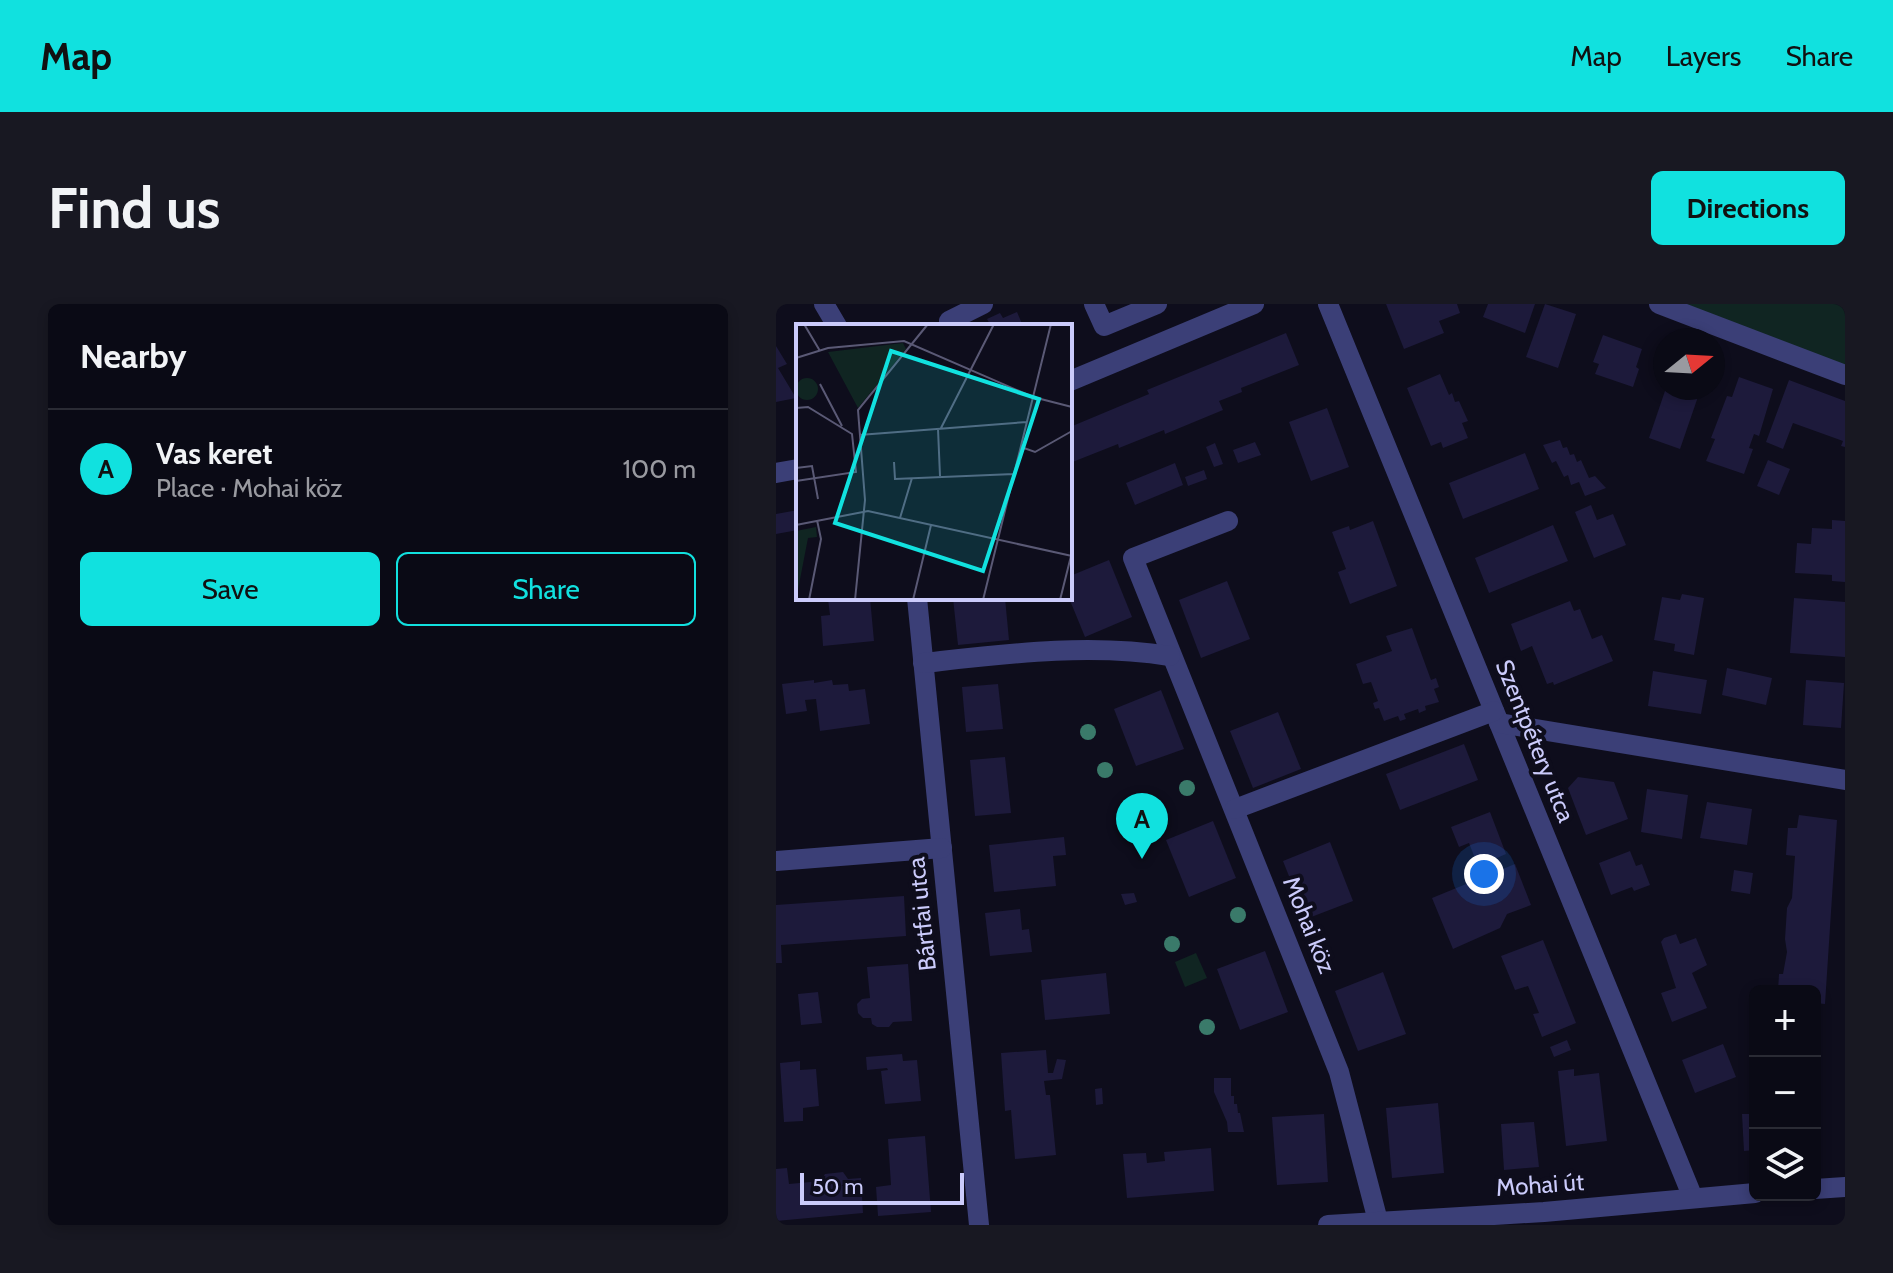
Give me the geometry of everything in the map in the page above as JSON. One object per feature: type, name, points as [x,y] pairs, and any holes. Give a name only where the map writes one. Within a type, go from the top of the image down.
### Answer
[{"type":"street","points":[[824,304],[836,324]]},
{"type":"street","points":[[949,321],[983,304]]},
{"type":"street","points":[[1094,304],[1104,326],[1134,308],[1157,304]]},
{"type":"street","points":[[1072,380],[1254,304]]},
{"type":"street","name":"Szentpétery utca","points":[[1328,304],[1693,1198]]},
{"type":"street","points":[[1659,304],[1845,375]]},
{"type":"street","points":[[776,473],[796,469]]},
{"type":"street","name":"Mohai köz","points":[[1228,521],[1133,558],[1339,1072],[1378,1221]]},
{"type":"street","name":"Bártfai utca","points":[[917,600],[979,1225]]},
{"type":"street","points":[[923,663],[1044,651],[1147,652],[1170,656]]},
{"type":"street","points":[[1235,809],[1497,717],[1845,780]]},
{"type":"street","points":[[776,861],[942,848]]},
{"type":"street","points":[[1821,1189],[1845,1187]]},
{"type":"street","name":"Mohai út","points":[[1328,1225],[1544,1218],[1749,1193]]},
{"type":"green space","points":[[1684,304],[1845,304],[1845,367]]},
{"type":"green space","points":[[1196,953],[1207,978],[1185,987],[1175,962]]},
{"type":"building","points":[[1386,304],[1457,304],[1460,313],[1439,321],[1444,333],[1404,349]]},
{"type":"building","points":[[1488,304],[1535,304],[1525,333],[1483,317]]},
{"type":"building","points":[[1545,304],[1576,314],[1558,368],[1526,357]]},
{"type":"building","points":[[1017,312],[1022,324],[990,324],[987,319],[1000,313],[1003,318]]},
{"type":"building","points":[[1286,333],[1299,365],[1241,388],[1242,392],[1219,401],[1223,410],[1165,434],[1164,430],[1072,462],[1072,426],[1149,394],[1147,390]]},
{"type":"building","points":[[1603,335],[1642,349],[1633,387],[1595,374],[1599,364],[1593,362]]},
{"type":"building","points":[[776,346],[787,364],[778,368],[796,398],[776,402]]},
{"type":"building","points":[[1440,374],[1449,395],[1452,393],[1455,402],[1459,401],[1468,421],[1462,423],[1468,438],[1443,448],[1441,442],[1431,446],[1407,388]]},
{"type":"building","points":[[1739,377],[1773,389],[1759,436],[1754,434],[1749,448],[1753,449],[1744,474],[1706,461],[1727,396],[1732,397]]},
{"type":"building","points":[[1789,380],[1845,401],[1845,447],[1841,446],[1843,441],[1793,423],[1783,449],[1766,442]]},
{"type":"building","points":[[1662,400],[1697,400],[1680,449],[1649,438]]},
{"type":"building","points":[[1327,408],[1349,467],[1311,481],[1289,422]]},
{"type":"building","points":[[1560,440],[1570,455],[1574,454],[1577,462],[1581,460],[1589,478],[1595,476],[1606,488],[1585,496],[1579,482],[1571,485],[1568,475],[1564,477],[1556,461],[1552,463],[1543,445]]},
{"type":"building","points":[[1255,442],[1261,455],[1238,463],[1233,450]]},
{"type":"building","points":[[1215,443],[1223,464],[1214,467],[1206,447]]},
{"type":"building","points":[[1525,453],[1539,489],[1463,519],[1449,483]]},
{"type":"building","points":[[1768,460],[1790,469],[1779,495],[1757,486]]},
{"type":"building","points":[[1175,463],[1183,485],[1135,505],[1126,483]]},
{"type":"building","points":[[1204,470],[1207,479],[1188,486],[1185,477]]},
{"type":"building","points":[[1591,505],[1597,520],[1613,514],[1626,545],[1594,558],[1575,512]]},
{"type":"building","points":[[796,510],[796,530],[776,534],[776,514]]},
{"type":"building","points":[[1832,520],[1845,521],[1845,582],[1832,581],[1832,575],[1795,573],[1797,543],[1811,544],[1812,528],[1832,529]]},
{"type":"building","points":[[1373,521],[1397,586],[1350,604],[1338,572],[1346,569],[1332,532],[1349,526],[1350,530]]},
{"type":"building","points":[[1553,525],[1568,561],[1489,593],[1475,558]]},
{"type":"building","points":[[1109,560],[1132,617],[1085,637],[1070,600],[1072,575]]},
{"type":"building","points":[[1227,581],[1250,639],[1201,658],[1179,600]]},
{"type":"building","points":[[1682,594],[1704,598],[1694,655],[1674,651],[1675,644],[1654,640],[1662,597],[1680,600]]},
{"type":"building","points":[[1794,598],[1845,602],[1845,657],[1790,653]]},
{"type":"building","points":[[828,600],[870,600],[874,641],[823,646],[821,616],[830,615]]},
{"type":"building","points":[[953,600],[1005,600],[1009,640],[958,645]]},
{"type":"building","points":[[1570,601],[1574,611],[1580,609],[1592,639],[1602,635],[1613,661],[1554,685],[1553,682],[1547,684],[1532,646],[1521,651],[1511,624]]},
{"type":"building","points":[[1412,628],[1431,680],[1436,678],[1439,687],[1434,689],[1439,702],[1425,706],[1426,710],[1419,713],[1418,709],[1404,714],[1406,719],[1400,721],[1398,716],[1384,721],[1379,708],[1375,709],[1373,703],[1378,701],[1371,682],[1363,684],[1356,664],[1392,651],[1386,636]]},
{"type":"building","points":[[1727,668],[1772,678],[1766,705],[1722,695]]},
{"type":"building","points":[[1653,671],[1707,680],[1701,714],[1648,706]]},
{"type":"building","points":[[814,680],[814,683],[832,680],[833,685],[848,684],[849,691],[865,689],[870,724],[820,731],[816,699],[805,700],[807,711],[786,714],[782,684]]},
{"type":"building","points":[[1806,680],[1844,683],[1841,728],[1803,725]]},
{"type":"building","points":[[998,684],[1003,729],[966,732],[962,687]]},
{"type":"building","points":[[1161,690],[1184,749],[1136,766],[1114,709]]},
{"type":"building","points":[[1278,712],[1301,769],[1253,788],[1230,731]]},
{"type":"building","points":[[1464,744],[1478,780],[1400,810],[1386,774]]},
{"type":"building","points":[[1005,757],[1011,813],[975,816],[970,760]]},
{"type":"building","points":[[1578,777],[1614,782],[1628,819],[1586,835],[1568,788]]},
{"type":"building","points":[[1647,789],[1688,795],[1682,839],[1641,832]]},
{"type":"building","points":[[1707,802],[1752,809],[1747,845],[1700,838]]},
{"type":"building","points":[[1490,812],[1506,854],[1478,866],[1469,843],[1459,847],[1451,827]]},
{"type":"building","points":[[1799,815],[1837,820],[1825,1004],[1821,1004],[1821,985],[1778,985],[1787,952],[1787,908],[1792,898],[1795,856],[1786,855],[1788,828],[1797,828]]},
{"type":"building","points":[[1213,821],[1236,878],[1189,897],[1166,840]]},
{"type":"building","points":[[1064,837],[1066,855],[1053,856],[1056,886],[994,892],[989,845]]},
{"type":"building","points":[[1330,842],[1353,901],[1306,919],[1283,861]]},
{"type":"building","points":[[1630,851],[1636,866],[1642,864],[1650,885],[1634,891],[1632,887],[1611,895],[1599,863]]},
{"type":"building","points":[[1515,864],[1531,905],[1507,914],[1500,928],[1453,949],[1432,898]]},
{"type":"building","points":[[1734,870],[1753,873],[1750,894],[1731,891]]},
{"type":"building","points":[[1134,893],[1137,902],[1125,905],[1121,894]]},
{"type":"building","points":[[904,896],[906,936],[781,945],[782,963],[776,963],[776,905]]},
{"type":"building","points":[[1020,909],[1022,930],[1029,929],[1032,952],[990,956],[985,913]]},
{"type":"building","points":[[1676,934],[1680,944],[1696,938],[1707,965],[1692,973],[1707,1008],[1672,1022],[1661,993],[1676,988],[1661,942]]},
{"type":"building","points":[[1543,940],[1576,1023],[1542,1037],[1533,1014],[1539,1013],[1528,986],[1515,990],[1501,956]]},
{"type":"building","points":[[1265,951],[1288,1012],[1240,1030],[1217,969]]},
{"type":"building","points":[[908,964],[912,1021],[877,1027],[872,1024],[871,1018],[863,1018],[858,1013],[857,1004],[862,999],[870,998],[867,967]]},
{"type":"building","points":[[1383,972],[1406,1034],[1358,1051],[1335,991]]},
{"type":"building","points":[[1106,973],[1110,1014],[1045,1020],[1041,980]]},
{"type":"building","points":[[818,992],[822,1023],[801,1025],[798,994]]},
{"type":"building","points":[[1567,1040],[1571,1050],[1554,1057],[1550,1047]]},
{"type":"building","points":[[1723,1044],[1736,1077],[1695,1093],[1682,1060]]},
{"type":"building","points":[[1046,1050],[1048,1073],[1053,1073],[1057,1059],[1066,1060],[1062,1079],[1044,1081],[1046,1095],[1050,1095],[1056,1155],[1015,1159],[1011,1110],[1005,1111],[1001,1053]]},
{"type":"building","points":[[902,1054],[903,1061],[917,1060],[921,1101],[885,1104],[881,1071],[888,1070],[867,1070],[866,1057]]},
{"type":"building","points":[[800,1061],[800,1070],[816,1069],[819,1106],[803,1108],[803,1121],[784,1122],[780,1063]]},
{"type":"building","points":[[1574,1069],[1574,1076],[1599,1073],[1607,1141],[1566,1146],[1558,1071]]},
{"type":"building","points":[[1214,1078],[1231,1078],[1231,1096],[1237,1104],[1244,1132],[1228,1132],[1214,1092]]},
{"type":"building","points":[[1102,1088],[1103,1104],[1096,1105],[1095,1089]]},
{"type":"building","points":[[1438,1103],[1444,1173],[1392,1178],[1386,1108]]},
{"type":"building","points":[[1324,1114],[1328,1182],[1277,1185],[1272,1117]]},
{"type":"building","points":[[1742,1114],[1749,1114],[1749,1151],[1744,1151]]},
{"type":"building","points":[[1534,1122],[1539,1167],[1504,1170],[1501,1124]]},
{"type":"building","points":[[925,1136],[931,1212],[878,1216],[876,1187],[891,1185],[888,1139]]},
{"type":"building","points":[[1211,1148],[1214,1191],[1127,1198],[1123,1154],[1146,1153],[1147,1163],[1165,1161],[1164,1152]]},
{"type":"building","points":[[787,1168],[789,1184],[821,1181],[825,1174],[843,1172],[848,1179],[861,1178],[863,1213],[776,1221],[776,1169]]},
{"type":"place","name":"Vas keret","points":[[1142,859]]}]
